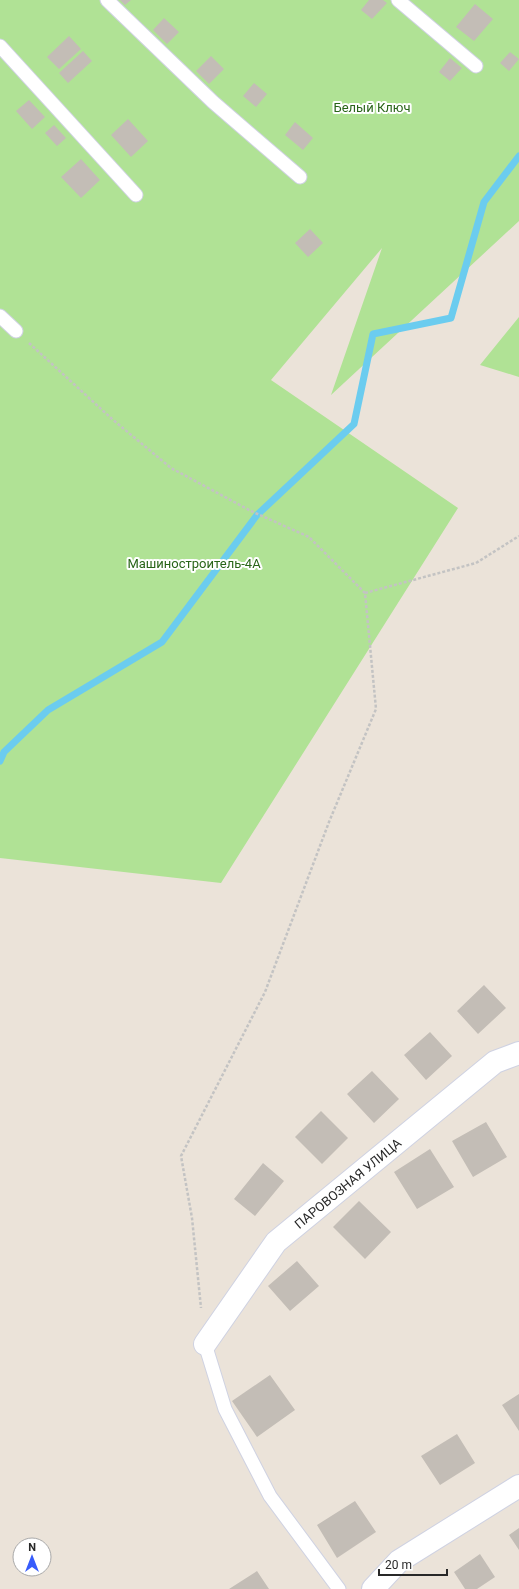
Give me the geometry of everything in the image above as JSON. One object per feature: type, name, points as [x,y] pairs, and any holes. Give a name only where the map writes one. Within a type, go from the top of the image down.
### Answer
[{"type":"street","name":"ПАРОВОЗНАЯ УЛИЦА","points":[[206,1344],[276,1242],[495,1062],[519,1053]]},
{"type":"street","points":[[373,1589],[399,1560],[519,1486]]},
{"type":"lane","points":[[107,0],[213,102],[300,177]]},
{"type":"lane","points":[[398,0],[476,66]]},
{"type":"lane","points":[[0,46],[136,195]]},
{"type":"lane","points":[[0,316],[16,331]]},
{"type":"lane","points":[[206,1344],[225,1409],[270,1496],[339,1589]]},
{"type":"path","points":[[16,331],[106,414],[171,468],[251,511],[309,537],[365,593],[376,709],[329,822],[265,992],[181,1156],[192,1218],[206,1344]]},
{"type":"path","points":[[365,593],[476,563],[519,536]]},
{"type":"green space","name":"Машиностроитель-4А","points":[[0,0],[519,0],[519,221],[331,395],[382,248],[271,380],[458,508],[221,883],[0,858]]},
{"type":"green space","points":[[519,317],[519,377],[480,365]]},
{"type":"building","points":[[120,0],[131,0],[125,5]]},
{"type":"building","points":[[369,0],[383,0],[387,3],[372,19],[361,10]]},
{"type":"building","points":[[475,4],[493,19],[474,41],[456,27]]},
{"type":"building","points":[[164,18],[179,32],[167,44],[153,30]]},
{"type":"building","points":[[69,36],[81,49],[59,69],[47,57]]},
{"type":"building","points":[[83,51],[92,61],[68,83],[59,73]]},
{"type":"building","points":[[510,52],[519,59],[509,71],[500,63]]},
{"type":"building","points":[[211,56],[224,69],[209,84],[196,71]]},
{"type":"building","points":[[450,58],[462,68],[450,81],[439,72]]},
{"type":"building","points":[[254,83],[267,94],[256,107],[243,96]]},
{"type":"building","points":[[29,100],[45,117],[32,129],[16,111]]},
{"type":"building","points":[[128,119],[148,141],[131,157],[111,135]]},
{"type":"building","points":[[295,122],[313,138],[303,150],[285,135]]},
{"type":"building","points":[[54,125],[66,138],[57,146],[45,133]]},
{"type":"building","points":[[81,159],[100,180],[81,198],[61,177]]},
{"type":"building","points":[[310,229],[323,243],[308,257],[295,243]]},
{"type":"building","points":[[484,985],[506,1008],[478,1034],[457,1011]]},
{"type":"building","points":[[430,1032],[452,1056],[426,1080],[404,1055]]},
{"type":"building","points":[[372,1071],[399,1099],[374,1123],[347,1094]]},
{"type":"building","points":[[321,1111],[348,1138],[322,1164],[295,1137]]},
{"type":"building","points":[[486,1122],[507,1157],[473,1177],[452,1141]]},
{"type":"building","points":[[430,1149],[454,1187],[417,1209],[394,1172]]},
{"type":"building","points":[[263,1163],[284,1181],[255,1216],[234,1199]]},
{"type":"building","points":[[359,1201],[391,1232],[365,1259],[333,1227]]},
{"type":"building","points":[[297,1261],[319,1286],[290,1311],[268,1286]]},
{"type":"building","points":[[270,1375],[295,1410],[257,1437],[232,1401]]},
{"type":"building","points":[[519,1394],[519,1431],[502,1405]]},
{"type":"building","points":[[457,1434],[475,1463],[440,1485],[421,1456]]},
{"type":"building","points":[[355,1501],[376,1532],[337,1558],[317,1525]]},
{"type":"building","points":[[519,1528],[519,1550],[509,1535]]},
{"type":"building","points":[[480,1554],[495,1577],[477,1589],[465,1589],[454,1572]]},
{"type":"building","points":[[257,1571],[269,1589],[229,1589]]},
{"type":"waterway","points":[[0,761],[4,752],[48,710],[162,642],[257,515],[354,424],[373,334],[451,318],[484,202],[519,156]]},
{"type":"park label","name":"Белый Ключ","points":[[372,107]]}]
